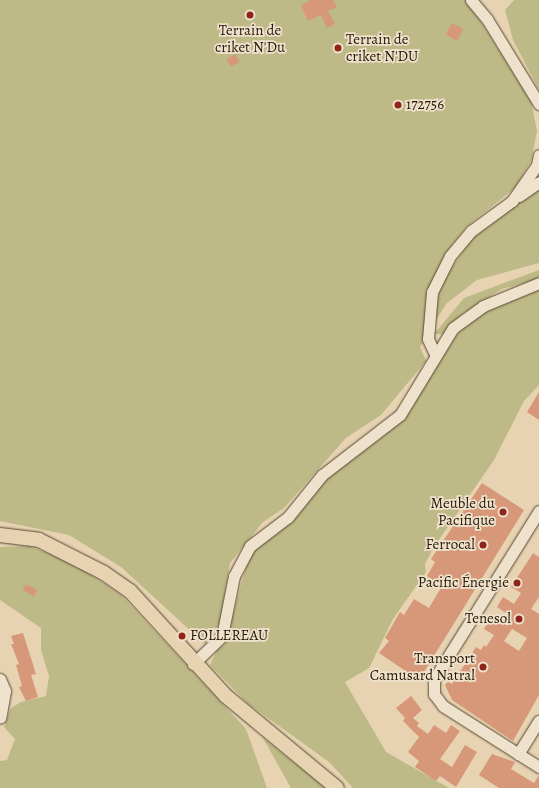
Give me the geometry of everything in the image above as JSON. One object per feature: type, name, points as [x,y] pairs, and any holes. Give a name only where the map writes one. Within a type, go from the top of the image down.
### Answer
[{"type":"main road","points":[[0,536],[39,540],[104,573],[135,597],[193,664],[337,788]]},
{"type":"street","points":[[472,0],[491,25],[539,104]]},
{"type":"street","points":[[512,201],[537,165],[539,155]]},
{"type":"street","points":[[434,354],[428,339],[432,292],[444,268],[471,231],[539,182]]},
{"type":"street","points":[[193,664],[222,636],[234,576],[250,546],[288,518],[322,475],[400,415],[434,354],[453,328],[483,306],[539,283]]},
{"type":"street","points":[[539,511],[434,679],[434,694],[443,706],[539,767]]},
{"type":"street","points":[[0,679],[5,691],[0,718]]},
{"type":"street","points":[[518,754],[539,721]]},
{"type":"shaded area","points":[[0,0],[477,0],[475,12],[531,101],[537,131],[531,161],[515,188],[466,227],[445,254],[426,301],[425,339],[420,347],[426,361],[381,415],[346,438],[284,508],[263,522],[230,563],[220,623],[205,644],[121,567],[69,535],[0,521]]},
{"type":"shaded area","points":[[514,0],[539,0],[539,90],[513,40],[505,10]]},
{"type":"shaded area","points":[[539,188],[539,263],[477,280],[447,303],[433,324],[441,283],[477,231]]},
{"type":"shaded area","points":[[539,270],[539,279],[502,289],[462,314],[444,334],[434,334],[464,298]]},
{"type":"shaded area","points":[[539,287],[539,385],[524,401],[494,460],[434,547],[425,564],[426,572],[393,619],[369,668],[345,682],[386,752],[449,788],[353,788],[329,762],[247,703],[210,665],[217,650],[225,644],[249,555],[293,519],[331,467],[407,414],[449,343],[472,318]]},
{"type":"shaded area","points":[[29,546],[75,564],[121,595],[246,729],[267,788],[0,788],[0,761],[7,760],[15,739],[4,727],[11,708],[21,702],[46,696],[49,676],[41,650],[41,628],[0,600],[0,547]]},
{"type":"shaded area","points":[[263,738],[326,788],[291,788]]},
{"type":"building","points":[[310,0],[333,0],[337,7],[328,11],[335,24],[327,28],[321,15],[308,21],[301,6]]},
{"type":"building","points":[[452,23],[463,29],[457,41],[446,34]]},
{"type":"building","points":[[235,54],[240,62],[231,67],[227,59]]},
{"type":"building","points":[[539,392],[539,420],[527,412]]},
{"type":"building","points":[[482,483],[524,510],[419,680],[379,653],[389,641],[385,638],[400,612],[404,615],[414,599],[429,608],[442,586],[427,576],[435,562],[431,559]]},
{"type":"building","points":[[533,553],[539,557],[539,597],[531,609],[539,614],[539,695],[513,741],[452,700],[445,685],[448,682],[452,684],[476,647],[481,650],[484,645],[486,647],[494,635],[484,629],[491,618],[502,625],[509,615],[497,607],[503,597],[514,604],[521,593],[511,587]],"holes":[[[512,629],[527,638],[519,651],[504,641]]]},
{"type":"building","points":[[26,584],[37,590],[34,596],[23,590]]},
{"type":"building","points":[[23,633],[36,674],[31,675],[38,697],[26,701],[19,687],[22,686],[16,665],[19,664],[11,644],[14,644],[11,636]]},
{"type":"building","points":[[411,696],[422,710],[413,718],[419,723],[417,726],[428,734],[434,725],[446,733],[451,725],[460,731],[440,759],[452,767],[465,745],[477,752],[456,787],[440,776],[436,781],[415,767],[419,761],[408,752],[419,737],[403,721],[405,718],[396,708]]},
{"type":"building","points":[[492,754],[515,762],[511,769],[534,783],[539,775],[539,788],[499,788],[479,775]]},
{"type":"place","name":"Terrain de criket N'Du","points":[[250,15]]},
{"type":"place","name":"Terrain de criket N'DU","points":[[338,48]]},
{"type":"place","name":"172756","points":[[398,105]]},
{"type":"place","name":"Meuble du Pacifique","points":[[503,512]]},
{"type":"place","name":"Ferrocal","points":[[483,545]]},
{"type":"place","name":"Pacific Énergie","points":[[517,583]]},
{"type":"place","name":"Tenesol","points":[[519,619]]},
{"type":"place","name":"FOLLEREAU","points":[[182,636]]},
{"type":"place","name":"Transport Camusard Natral","points":[[483,667]]}]
